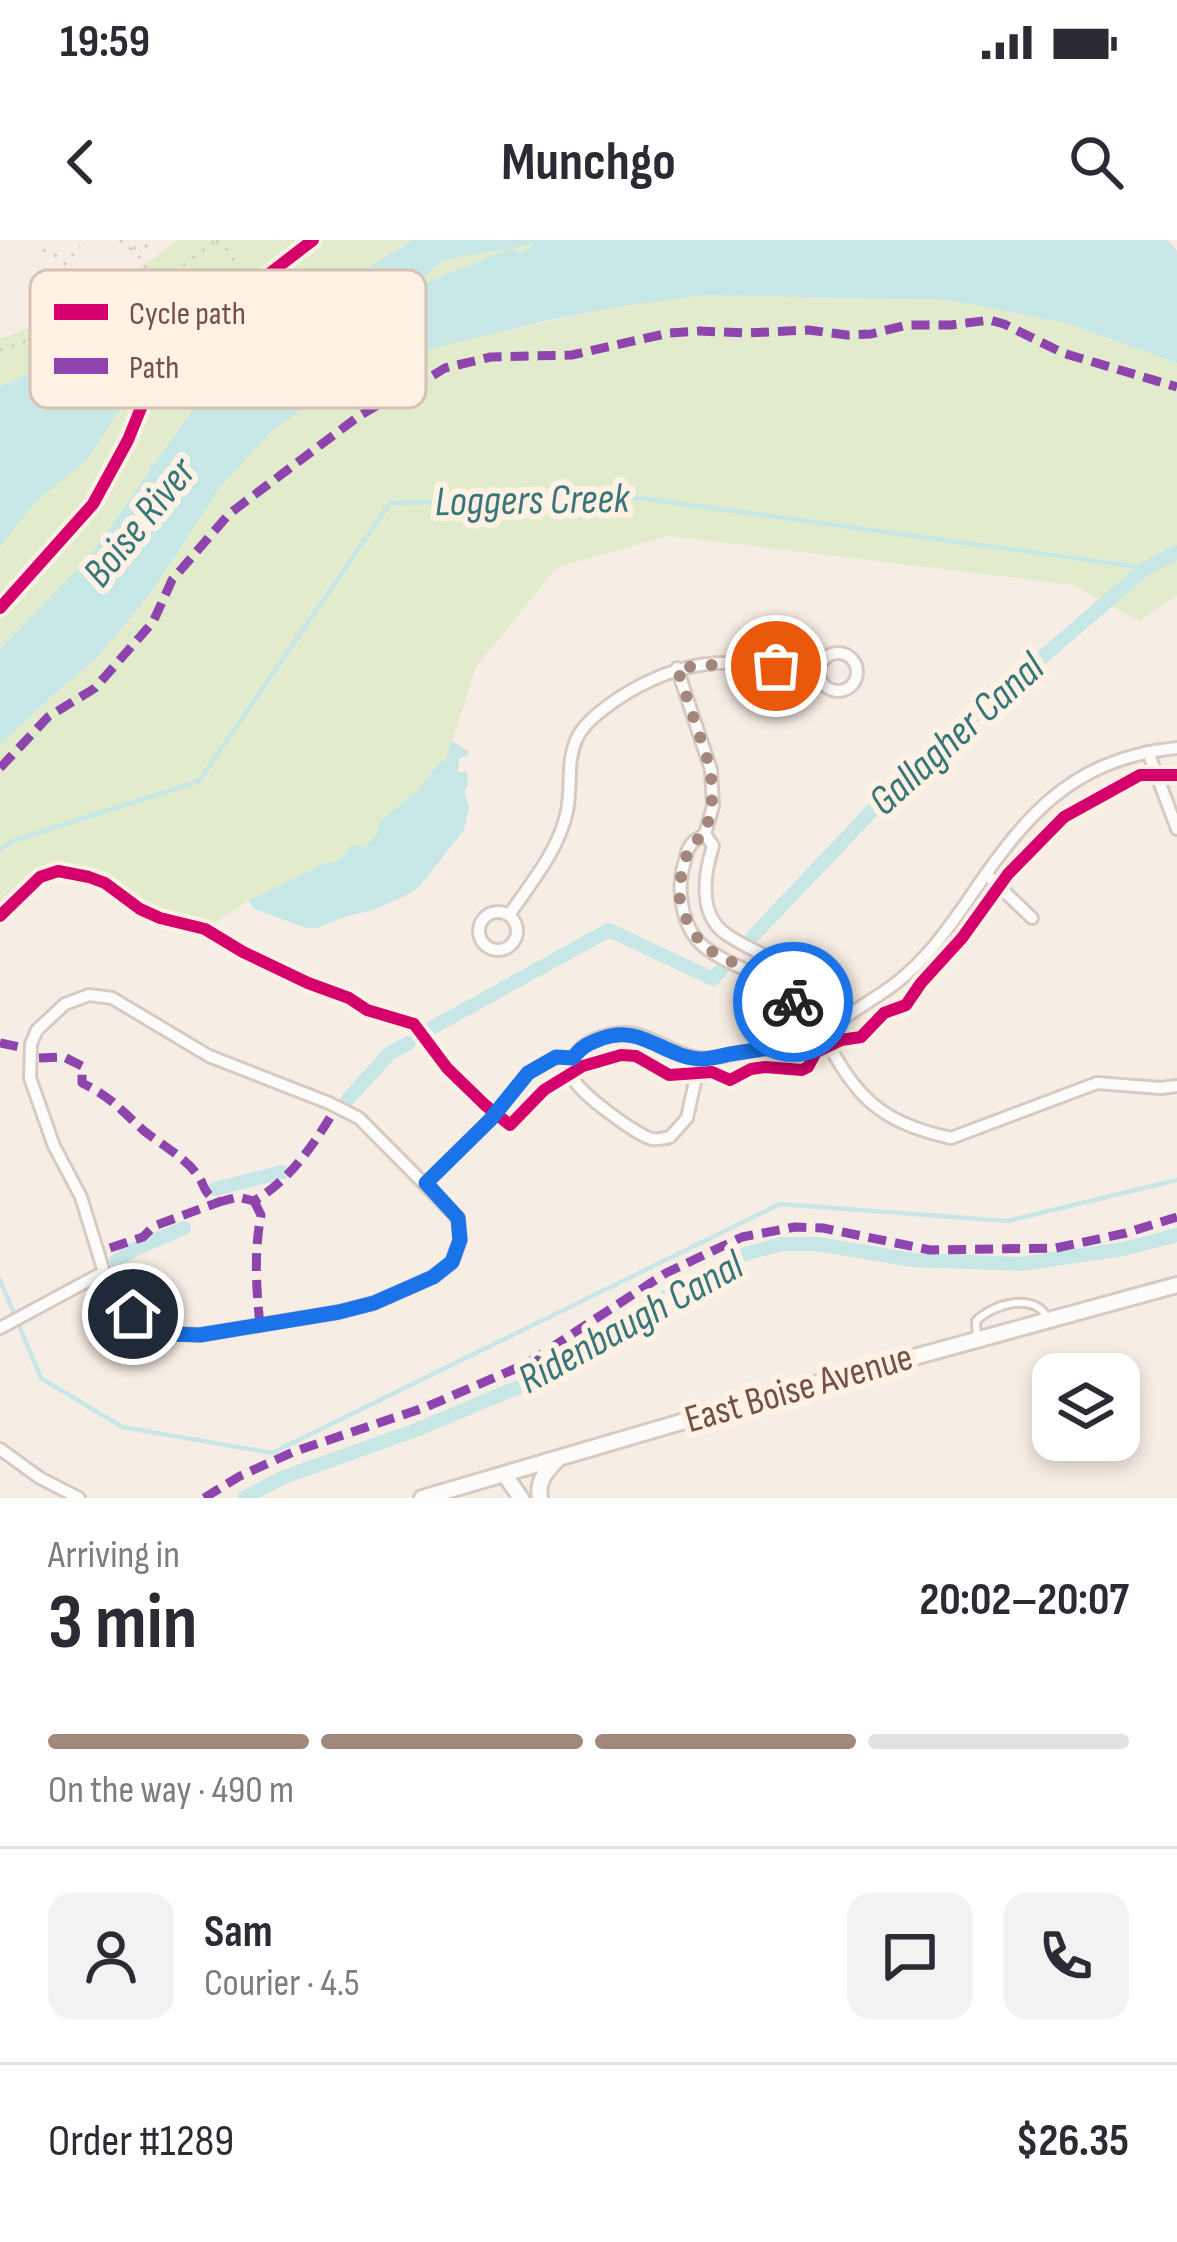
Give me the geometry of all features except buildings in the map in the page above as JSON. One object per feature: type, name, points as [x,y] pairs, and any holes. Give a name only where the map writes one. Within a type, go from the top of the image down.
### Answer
[{"type":"street","points":[[509,915],[550,855],[567,811],[572,754],[584,727],[608,706],[644,682],[677,668],[744,662],[819,673]]},
{"type":"street","points":[[677,668],[711,770],[712,806],[705,834],[689,846],[680,881],[687,921],[703,947],[779,986],[793,1002],[800,1021],[821,1031],[866,1101],[926,1132],[951,1138],[1097,1083],[1177,1086]]},
{"type":"street","points":[[700,1059],[687,1118],[670,1137],[641,1134],[583,1092],[573,1078],[573,1058],[584,1045],[611,1034],[646,1037],[700,1059],[778,1047],[821,1031],[920,964],[1019,828],[1065,788],[1105,766],[1177,748]]},
{"type":"street","points":[[1148,752],[1177,830]]},
{"type":"street","points":[[705,834],[713,846],[704,872],[711,914],[722,932],[806,983],[824,1009],[821,1031]]},
{"type":"street","points":[[986,874],[1033,918]]},
{"type":"street","points":[[89,995],[112,998],[209,1056],[359,1118],[426,1183],[458,1218],[460,1240],[452,1262],[433,1277],[374,1303],[339,1312],[200,1335],[170,1334],[150,1326],[118,1300],[104,1272],[81,1197],[53,1146],[30,1078],[31,1044],[37,1030],[65,1004],[89,995]]},
{"type":"street","points":[[1,1327],[104,1272]]},
{"type":"street","name":"East Boise Avenue","points":[[422,1498],[1177,1285]]},
{"type":"street","points":[[0,1450],[79,1498]]},
{"type":"street","points":[[540,1498],[543,1475],[560,1458]]},
{"type":"street","points":[[504,1474],[521,1498]]},
{"type":"lane","points":[[426,1183],[490,1120],[528,1073],[556,1057],[573,1058]]},
{"type":"lane","points":[[977,1340],[976,1321],[991,1309],[1035,1304],[1049,1320]]},
{"type":"path","points":[[120,240],[138,253],[148,270]]},
{"type":"path","points":[[132,248],[145,247],[153,240]]},
{"type":"path","points":[[179,270],[215,241],[225,247],[240,270]]},
{"type":"path","points":[[61,270],[80,246]]},
{"type":"path","points":[[43,250],[66,261]]},
{"type":"path","points":[[0,350],[30,340]]},
{"type":"green space","points":[[179,240],[413,240],[364,270],[136,270]]},
{"type":"green space","points":[[536,243],[426,301],[426,275],[443,260]]},
{"type":"green space","points":[[705,295],[949,300],[1066,323],[1177,363],[1177,595],[1139,621],[1073,585],[669,536],[557,567],[476,667],[446,760],[380,822],[377,834],[364,848],[351,844],[338,860],[248,901],[205,929],[160,918],[105,883],[58,871],[40,877],[0,916],[0,745],[97,658],[149,595],[221,486],[273,430],[305,408],[426,408],[426,349],[624,306]]},
{"type":"green space","points":[[30,328],[30,408],[194,408],[89,557],[0,649],[0,339]]},
{"type":"water","points":[[413,240],[1167,240],[1177,251],[1177,363],[1066,323],[949,300],[705,295],[544,321],[426,350],[426,301],[534,244],[443,260],[426,275],[426,270],[364,270]]},
{"type":"water","points":[[30,374],[30,408],[121,408],[87,460],[36,501],[0,547],[0,387]]},
{"type":"water","points":[[194,408],[305,408],[273,430],[221,486],[149,595],[97,658],[0,745],[0,649],[89,557]]},
{"type":"water","points":[[453,741],[469,752],[459,758],[458,772],[467,772],[464,792],[469,806],[464,830],[419,887],[370,911],[317,928],[255,909],[248,901],[338,860],[351,844],[364,848],[377,834],[379,822],[446,760]]},
{"type":"waterway","name":"Boise River","points":[[426,296],[511,261]]},
{"type":"waterway","name":"Loggers Creek","points":[[0,850],[13,841],[199,781],[390,503],[640,498],[1146,568]]},
{"type":"waterway","name":"Gallagher Canal","points":[[752,937],[907,774],[1146,568],[1177,552]]},
{"type":"waterway","name":"Gallagher Canal","points":[[426,1031],[609,930],[713,979],[722,969]]},
{"type":"waterway","name":"Gallagher Canal","points":[[348,1099],[390,1053],[409,1043]]},
{"type":"waterway","name":"Gallagher Canal","points":[[215,1189],[282,1172]]},
{"type":"waterway","points":[[0,1280],[41,1378],[122,1427],[272,1453],[780,1204],[1007,1221],[1177,1180]]},
{"type":"waterway","name":"Gallagher Canal","points":[[116,1261],[184,1228]]},
{"type":"waterway","name":"Ridenbaugh Canal","points":[[244,1498],[284,1477],[526,1384],[745,1254],[781,1244],[818,1244],[913,1260],[1022,1264],[1123,1249],[1177,1235]]},
{"type":"marked path","points":[[426,380],[445,368],[491,357],[572,355],[669,333],[808,330],[847,335],[907,325],[990,320],[1063,353],[1177,387]]},
{"type":"marked path","points":[[0,768],[48,717],[95,688],[153,622],[172,580],[229,514],[373,408]]},
{"type":"marked path","points":[[0,1043],[19,1047]]},
{"type":"marked path","points":[[39,1058],[64,1057],[82,1066],[82,1083],[108,1098],[185,1161],[219,1202],[238,1197],[254,1201],[266,1193],[297,1164],[331,1116]]},
{"type":"marked path","points":[[254,1201],[261,1215],[256,1269],[260,1325]]},
{"type":"marked path","points":[[110,1248],[219,1202]]},
{"type":"marked path","points":[[204,1498],[293,1452],[426,1407],[526,1364],[666,1273],[742,1237],[795,1227],[823,1228],[930,1250],[1056,1248],[1177,1217]]},
{"type":"cycle path","points":[[274,270],[313,240]]},
{"type":"cycle path","points":[[0,608],[93,504],[141,408]]},
{"type":"cycle path","points":[[0,916],[40,877],[58,871],[105,883],[140,909],[205,929],[367,1010],[414,1024],[447,1068],[510,1125],[544,1090],[583,1066],[621,1055],[636,1056],[669,1075],[712,1072],[730,1080],[751,1069],[808,1067],[816,1052],[861,1037],[884,1013],[906,1005],[1008,874],[1064,817],[1140,775],[1177,775]]},
{"type":"way so far","points":[[776,666],[712,662],[677,668],[714,791],[705,834],[689,846],[679,896],[703,947],[779,986],[793,1002]]},
{"type":"route","points":[[133,1314],[170,1334],[200,1335],[339,1312],[374,1303],[433,1277],[452,1262],[460,1240],[458,1218],[426,1183],[490,1120],[528,1073],[556,1057],[573,1058],[584,1045],[611,1034],[646,1037],[700,1059],[778,1047],[821,1031],[800,1021],[793,1002]]}]
